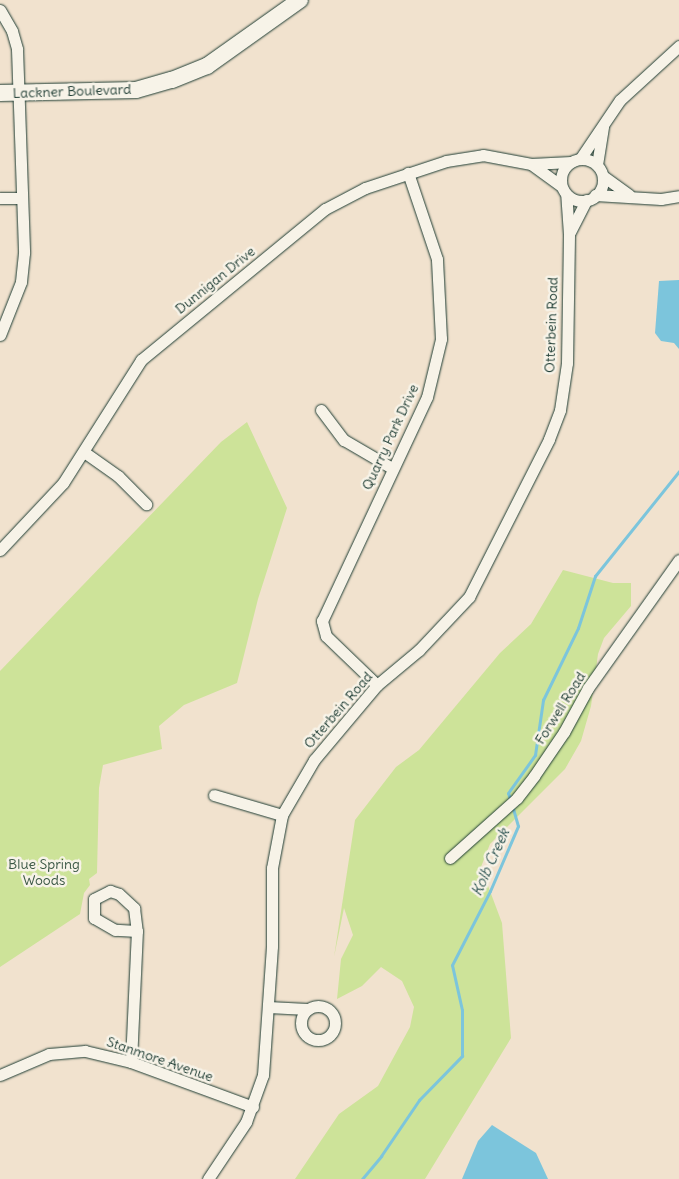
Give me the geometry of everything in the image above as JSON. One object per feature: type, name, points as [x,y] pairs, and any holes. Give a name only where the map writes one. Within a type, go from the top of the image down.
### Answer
[{"type":"main road","name":"Lackner Boulevard","points":[[0,93],[136,90],[172,80],[206,66],[300,0]]},
{"type":"street","points":[[0,10],[12,31],[17,49],[20,92],[22,198],[21,282],[0,335]]},
{"type":"street","name":"Otterbein Road","points":[[208,1179],[237,1137],[253,1107],[263,1075],[268,1007],[272,868],[282,815],[314,760],[377,685],[419,650],[469,596],[548,439],[560,410],[567,363],[569,234],[562,172],[576,161],[620,100],[679,46]]},
{"type":"street","name":"Otterbein Road","points":[[597,165],[602,126]]},
{"type":"street","name":"Dunnigan Drive","points":[[0,550],[47,502],[84,452],[141,360],[325,209],[365,188],[446,161],[483,155],[531,164],[576,161]]},
{"type":"street","points":[[576,161],[597,165],[603,176],[629,195]]},
{"type":"street","name":"Dunnigan Drive","points":[[531,164],[564,190]]},
{"type":"street","name":"Quarry Park Drive","points":[[377,685],[326,636],[322,621],[392,468],[428,397],[441,339],[437,259],[408,173]]},
{"type":"street","name":"Otterbein Road","points":[[569,234],[603,176]]},
{"type":"street","points":[[564,190],[590,198],[629,195],[661,199],[679,196]]},
{"type":"street","points":[[0,198],[22,198]]},
{"type":"street","points":[[321,410],[344,440],[392,468]]},
{"type":"street","points":[[84,452],[118,476],[146,504]]},
{"type":"street","name":"Forwell Road","points":[[450,858],[517,798],[564,732],[588,688],[679,560]]},
{"type":"street","points":[[214,795],[282,815]]},
{"type":"street","points":[[131,1062],[137,931]]},
{"type":"street","points":[[268,1007],[307,1009]]},
{"type":"street","name":"Stanmore Avenue","points":[[0,1075],[67,1050],[110,1055],[253,1107]]},
{"type":"green space","name":"Blue Spring Woods","points":[[247,422],[287,508],[258,599],[237,683],[184,705],[159,726],[162,749],[103,765],[99,788],[97,873],[89,879],[90,885],[84,893],[80,914],[0,967],[0,671],[221,442]]},
{"type":"green space","points":[[563,570],[613,583],[631,583],[631,606],[604,638],[598,654],[591,706],[581,741],[565,769],[490,844],[481,867],[502,923],[511,1038],[425,1179],[295,1179],[339,1114],[378,1086],[410,1027],[414,1007],[402,981],[381,967],[362,986],[337,999],[341,959],[353,935],[344,908],[334,957],[355,820],[396,767],[419,750],[500,653],[531,624]]},
{"type":"water","points":[[679,280],[679,349],[674,343],[661,341],[655,333],[659,281]]},
{"type":"water","points":[[492,1125],[536,1153],[548,1179],[462,1179],[478,1141]]},
{"type":"waterway","name":"Kolb Creek","points":[[510,799],[508,793],[535,755],[543,700],[578,628],[595,576],[679,471]]},
{"type":"waterway","name":"Kolb Creek","points":[[362,1179],[381,1156],[419,1100],[462,1056],[462,1010],[452,965],[490,891],[518,826],[512,805]]}]
